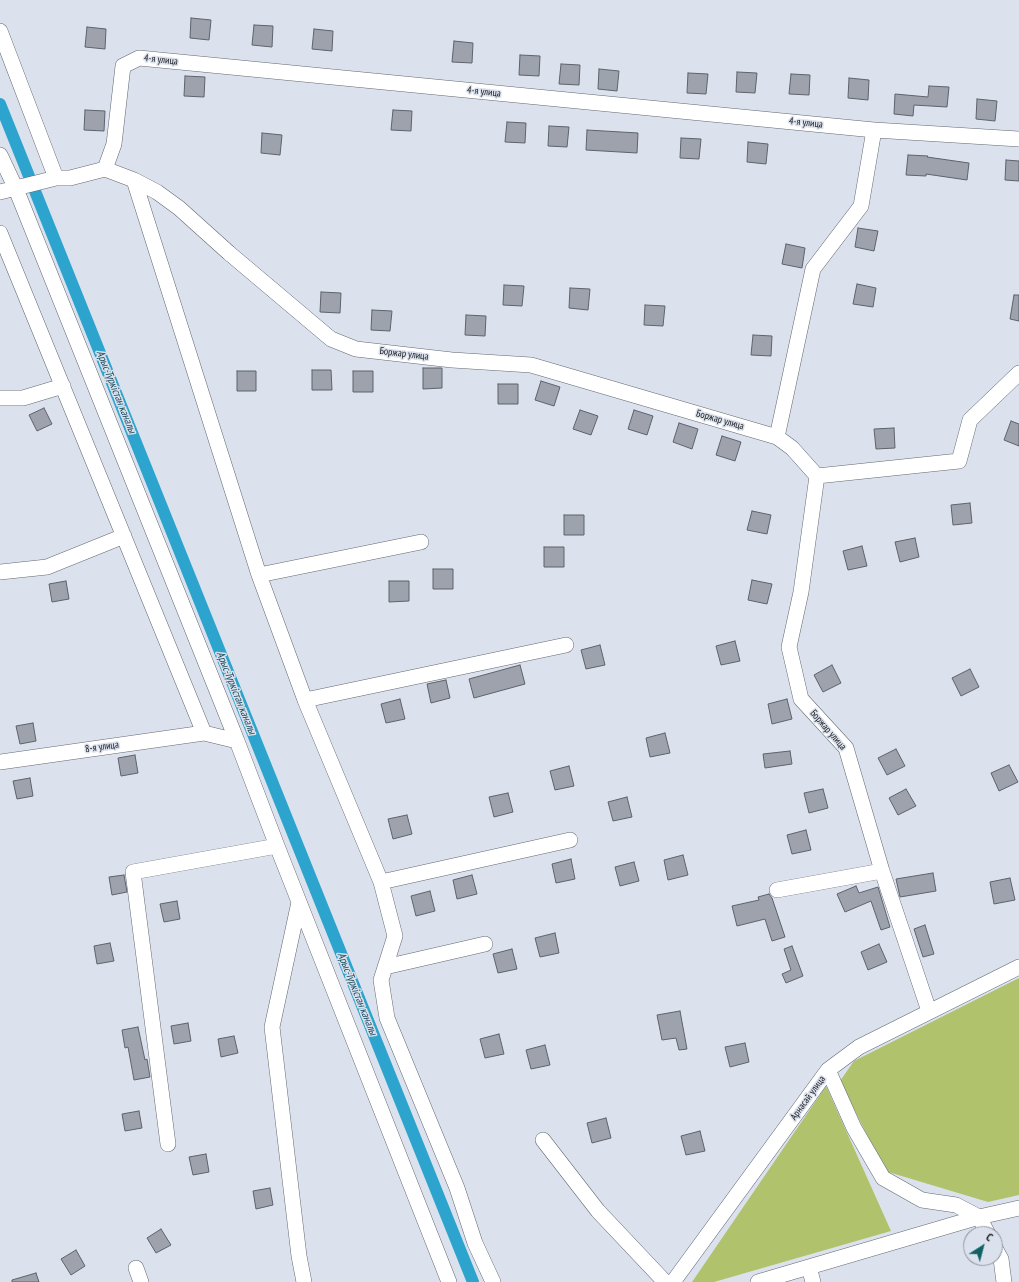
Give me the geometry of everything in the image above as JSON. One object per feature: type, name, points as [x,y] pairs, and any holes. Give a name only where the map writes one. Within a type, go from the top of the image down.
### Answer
[{"type":"street","points":[[0,31],[56,178]]},
{"type":"street","name":"4-я улица","points":[[104,169],[114,144],[123,66],[139,58],[874,130],[1019,139]]},
{"type":"street","points":[[777,437],[813,269],[861,206],[874,130]]},
{"type":"street","points":[[1,161],[26,186],[277,846],[449,1282]]},
{"type":"street","points":[[0,192],[56,178],[70,178],[104,169]]},
{"type":"street","name":"Боржар улица","points":[[104,169],[134,180],[157,192],[179,208],[229,253],[331,339],[356,349],[452,360],[531,365],[777,437],[792,448],[816,476],[801,592],[789,647],[801,699],[846,748],[882,871],[930,1011]]},
{"type":"street","points":[[134,180],[259,575],[305,700],[381,882],[395,936],[382,980],[388,1018],[457,1188],[475,1243],[493,1282]]},
{"type":"street","points":[[0,233],[204,733],[237,741]]},
{"type":"street","points":[[816,476],[959,462],[970,420],[1019,373]]},
{"type":"street","points":[[0,398],[23,398],[63,386]]},
{"type":"street","points":[[0,572],[47,567],[124,536]]},
{"type":"street","points":[[259,575],[421,542]]},
{"type":"street","points":[[305,700],[566,645]]},
{"type":"street","name":"8-я улица","points":[[0,762],[204,733]]},
{"type":"street","points":[[381,882],[570,840]]},
{"type":"street","points":[[168,1144],[133,872],[277,846]]},
{"type":"street","points":[[778,890],[882,871]]},
{"type":"street","points":[[299,902],[272,1027],[299,1256],[304,1282]]},
{"type":"street","points":[[385,967],[485,944]]},
{"type":"street","name":"Арнасай улица","points":[[673,1282],[828,1070],[859,1048],[1019,967]]},
{"type":"street","points":[[828,1070],[854,1128],[883,1178],[922,1200],[956,1206],[979,1217],[984,1226]]},
{"type":"street","points":[[543,1140],[598,1211],[665,1282]]},
{"type":"street","points":[[758,1282],[979,1217],[1019,1208]]},
{"type":"street","points":[[809,1266],[813,1282]]},
{"type":"street","points":[[1002,1266],[1004,1282]]},
{"type":"green space","points":[[1019,978],[1019,1195],[988,1202],[885,1171],[840,1081],[854,1061]]},
{"type":"green space","points":[[826,1086],[891,1231],[714,1282],[692,1282]]},
{"type":"building","points":[[191,18],[211,20],[209,40],[190,38]]},
{"type":"building","points":[[254,25],[273,26],[272,47],[252,45]]},
{"type":"building","points":[[87,27],[106,29],[105,49],[85,47]]},
{"type":"building","points":[[314,29],[333,31],[332,51],[312,49]]},
{"type":"building","points":[[454,41],[473,43],[472,63],[452,62]]},
{"type":"building","points":[[520,55],[540,56],[539,76],[519,75]]},
{"type":"building","points":[[561,64],[580,65],[579,85],[559,84]]},
{"type":"building","points":[[599,69],[619,71],[617,91],[598,89]]},
{"type":"building","points":[[737,72],[757,73],[755,93],[736,92]]},
{"type":"building","points":[[688,73],[708,74],[706,94],[687,93]]},
{"type":"building","points":[[791,74],[810,75],[809,95],[789,94]]},
{"type":"building","points":[[185,76],[205,77],[204,97],[184,96]]},
{"type":"building","points":[[849,78],[869,80],[868,100],[848,98]]},
{"type":"building","points":[[929,86],[949,87],[947,107],[914,105],[913,116],[894,114],[895,94],[928,97]]},
{"type":"building","points":[[977,99],[997,101],[995,121],[976,119]]},
{"type":"building","points":[[85,110],[105,111],[104,131],[84,130]]},
{"type":"building","points":[[393,110],[412,111],[411,131],[391,130]]},
{"type":"building","points":[[507,122],[526,123],[525,143],[505,142]]},
{"type":"building","points":[[549,126],[569,127],[567,147],[548,146]]},
{"type":"building","points":[[587,130],[638,133],[637,153],[586,150]]},
{"type":"building","points":[[262,133],[282,135],[280,155],[261,153]]},
{"type":"building","points":[[681,138],[701,139],[699,159],[680,158]]},
{"type":"building","points":[[748,142],[768,144],[766,164],[747,162]]},
{"type":"building","points":[[908,155],[928,156],[927,157],[969,163],[967,180],[926,174],[926,176],[906,175]]},
{"type":"building","points":[[1006,160],[1019,161],[1019,181],[1005,180]]},
{"type":"building","points":[[858,228],[878,231],[874,251],[855,247]]},
{"type":"building","points":[[786,244],[805,248],[802,268],[782,264]]},
{"type":"building","points":[[857,284],[876,288],[873,307],[853,304]]},
{"type":"building","points":[[504,285],[524,286],[522,306],[503,305]]},
{"type":"building","points":[[570,288],[590,289],[588,310],[569,308]]},
{"type":"building","points":[[321,292],[341,293],[340,313],[320,312]]},
{"type":"building","points":[[1014,295],[1019,295],[1019,321],[1010,319]]},
{"type":"building","points":[[645,305],[665,306],[663,326],[644,325]]},
{"type":"building","points":[[372,310],[392,311],[390,331],[371,330]]},
{"type":"building","points":[[466,315],[486,316],[485,336],[465,335]]},
{"type":"building","points":[[753,335],[772,336],[771,356],[751,355]]},
{"type":"building","points":[[423,368],[442,368],[442,388],[423,389]]},
{"type":"building","points":[[312,370],[331,370],[332,390],[312,390]]},
{"type":"building","points":[[237,371],[256,371],[256,391],[237,391]]},
{"type":"building","points":[[353,371],[373,371],[373,392],[353,392]]},
{"type":"building","points":[[541,381],[560,387],[554,406],[535,400]]},
{"type":"building","points":[[498,384],[518,384],[518,404],[498,404]]},
{"type":"building","points":[[44,408],[52,424],[37,431],[29,415]]},
{"type":"building","points":[[580,410],[598,416],[591,435],[573,429]]},
{"type":"building","points":[[634,410],[653,416],[647,435],[628,429]]},
{"type":"building","points":[[1011,421],[1019,424],[1019,446],[1004,440]]},
{"type":"building","points":[[679,423],[698,429],[692,449],[673,442]]},
{"type":"building","points":[[894,428],[895,448],[876,449],[874,429]]},
{"type":"building","points":[[722,436],[741,442],[735,461],[716,455]]},
{"type":"building","points":[[970,503],[972,523],[953,525],[951,505]]},
{"type":"building","points":[[752,511],[771,515],[767,534],[747,530]]},
{"type":"building","points":[[564,515],[584,515],[584,535],[564,535]]},
{"type":"building","points":[[915,538],[919,557],[900,562],[895,542]]},
{"type":"building","points":[[862,546],[867,566],[848,570],[843,551]]},
{"type":"building","points":[[544,547],[564,547],[564,567],[544,567]]},
{"type":"building","points":[[433,569],[453,569],[453,589],[433,589]]},
{"type":"building","points":[[752,580],[772,584],[767,604],[748,600]]},
{"type":"building","points":[[66,581],[69,599],[52,602],[49,584]]},
{"type":"building","points":[[389,581],[409,581],[409,601],[389,602]]},
{"type":"building","points":[[735,641],[740,661],[721,665],[716,646]]},
{"type":"building","points":[[600,645],[605,665],[586,669],[581,650]]},
{"type":"building","points":[[520,665],[525,684],[474,698],[469,679]]},
{"type":"building","points":[[832,665],[841,683],[823,692],[814,675]]},
{"type":"building","points":[[970,669],[979,687],[961,696],[952,678]]},
{"type":"building","points":[[446,680],[450,698],[431,703],[427,684]]},
{"type":"building","points":[[400,699],[405,719],[386,723],[381,704]]},
{"type":"building","points":[[787,699],[792,719],[772,724],[768,704]]},
{"type":"building","points":[[33,723],[36,741],[20,744],[16,726]]},
{"type":"building","points":[[665,733],[670,753],[650,757],[646,738]]},
{"type":"building","points":[[896,749],[905,766],[887,775],[878,758]]},
{"type":"building","points":[[790,751],[792,764],[765,768],[763,754]]},
{"type":"building","points":[[135,755],[138,773],[121,776],[118,758]]},
{"type":"building","points":[[1009,765],[1018,782],[999,791],[991,773]]},
{"type":"building","points":[[569,766],[574,786],[555,790],[550,771]]},
{"type":"building","points":[[30,778],[33,796],[17,799],[13,781]]},
{"type":"building","points":[[823,789],[828,808],[809,813],[804,793]]},
{"type":"building","points":[[906,789],[916,806],[898,815],[889,798]]},
{"type":"building","points":[[508,793],[513,812],[494,817],[489,797]]},
{"type":"building","points":[[627,797],[632,817],[613,821],[608,802]]},
{"type":"building","points":[[407,815],[412,834],[393,839],[388,819]]},
{"type":"building","points":[[806,830],[811,850],[792,854],[787,835]]},
{"type":"building","points":[[683,855],[688,875],[668,880],[664,860]]},
{"type":"building","points":[[571,859],[575,879],[556,883],[552,864]]},
{"type":"building","points":[[634,862],[639,881],[620,886],[615,867]]},
{"type":"building","points":[[933,873],[936,891],[900,897],[896,879]]},
{"type":"building","points":[[124,875],[127,892],[112,895],[109,877]]},
{"type":"building","points":[[472,875],[477,894],[457,899],[453,880]]},
{"type":"building","points":[[1010,878],[1015,900],[994,904],[990,882]]},
{"type":"building","points":[[856,886],[859,893],[878,887],[890,927],[881,930],[871,901],[845,912],[837,894]]},
{"type":"building","points":[[430,891],[435,911],[416,916],[411,896]]},
{"type":"building","points":[[769,894],[772,898],[785,937],[772,941],[765,919],[737,926],[732,906],[759,900],[758,897]]},
{"type":"building","points":[[177,901],[180,919],[164,922],[160,904]]},
{"type":"building","points":[[925,925],[934,954],[923,957],[914,929]]},
{"type":"building","points":[[555,933],[559,953],[540,957],[535,938]]},
{"type":"building","points":[[110,943],[114,961],[97,964],[94,946]]},
{"type":"building","points":[[879,944],[887,962],[868,970],[861,952]]},
{"type":"building","points":[[792,946],[803,976],[786,983],[782,974],[791,970],[784,949]]},
{"type":"building","points":[[512,949],[517,969],[498,973],[493,954]]},
{"type":"building","points":[[680,1011],[687,1049],[679,1050],[676,1038],[662,1040],[657,1015]]},
{"type":"building","points":[[188,1023],[191,1041],[174,1044],[171,1026]]},
{"type":"building","points":[[138,1027],[145,1060],[147,1059],[150,1077],[134,1080],[128,1047],[125,1048],[122,1030]]},
{"type":"building","points":[[499,1034],[504,1054],[485,1058],[480,1039]]},
{"type":"building","points":[[234,1036],[238,1053],[221,1057],[218,1039]]},
{"type":"building","points":[[745,1043],[749,1062],[730,1067],[725,1047]]},
{"type":"building","points":[[545,1045],[550,1065],[531,1069],[526,1050]]},
{"type":"building","points":[[139,1111],[142,1128],[125,1131],[122,1114]]},
{"type":"building","points":[[606,1118],[611,1138],[592,1143],[587,1123]]},
{"type":"building","points":[[700,1131],[705,1151],[686,1155],[681,1136]]},
{"type":"building","points":[[206,1154],[209,1172],[193,1175],[189,1157]]},
{"type":"building","points":[[270,1188],[273,1205],[256,1209],[253,1191]]},
{"type":"building","points":[[161,1229],[171,1245],[156,1253],[147,1238]]},
{"type":"building","points":[[76,1250],[85,1266],[71,1275],[61,1259]]},
{"type":"building","points":[[36,1273],[39,1282],[12,1282],[12,1280]]},
{"type":"waterway","name":"Арыс-Түркістан каналы","points":[[0,104],[473,1282]]}]
